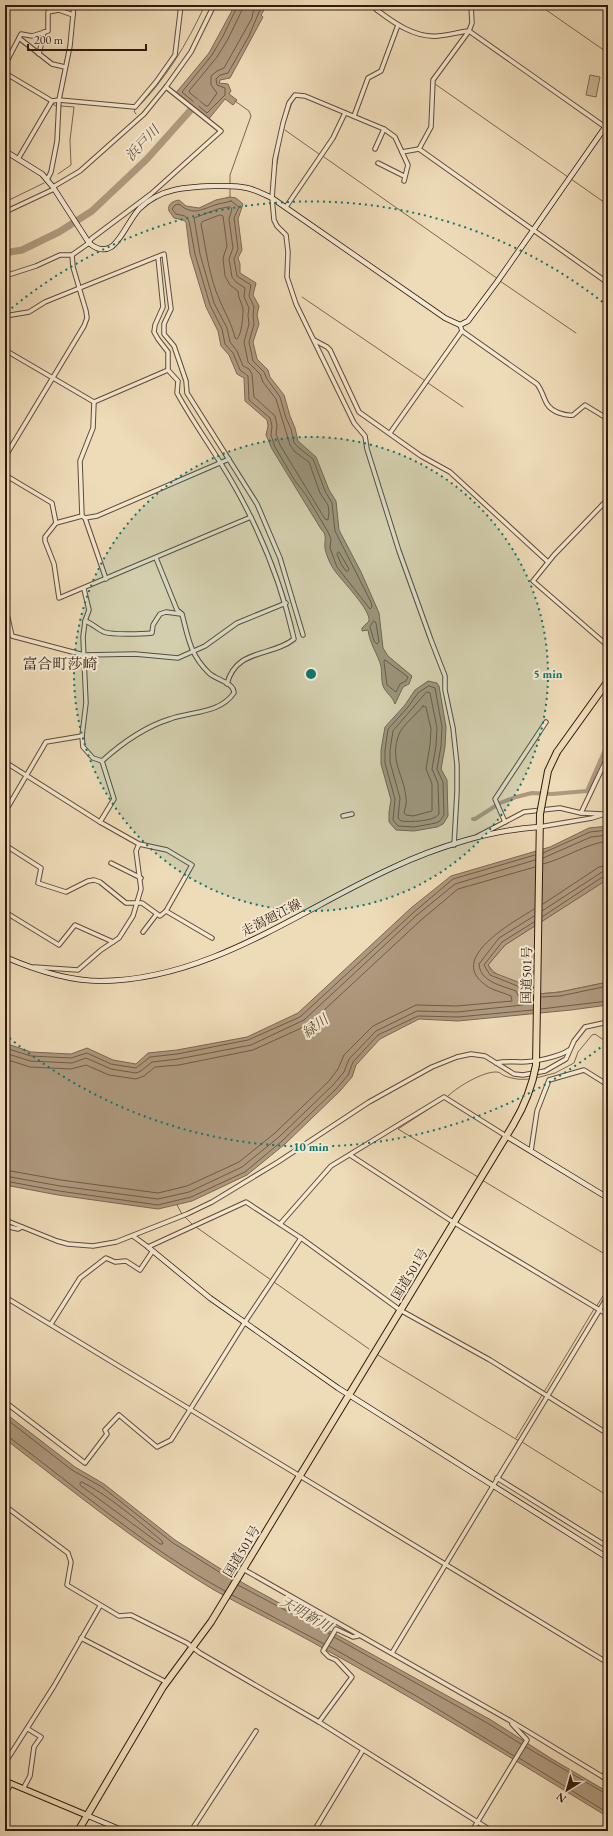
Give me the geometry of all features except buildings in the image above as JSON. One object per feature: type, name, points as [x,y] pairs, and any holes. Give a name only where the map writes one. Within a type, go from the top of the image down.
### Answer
[{"type":"highway","name":"国道501号","points":[[78,1831],[86,1815],[166,1682],[193,1647],[225,1599],[513,1125],[526,1101],[531,1089],[536,1060],[539,828],[548,771],[557,752],[608,681]]},
{"type":"main road","points":[[5,1781],[86,1815]]},
{"type":"street","points":[[47,180],[51,172],[56,141],[59,100],[70,46],[74,5]]},
{"type":"street","points":[[5,73],[52,101],[59,100],[135,107],[156,82],[175,55],[181,5]]},
{"type":"street","points":[[5,212],[53,188],[80,171],[144,114],[166,87],[191,52],[214,5]]},
{"type":"street","points":[[372,5],[398,25],[416,33],[427,36],[436,36],[469,32],[607,126],[498,281],[468,321],[460,328],[390,433]]},
{"type":"street","points":[[377,10],[380,5]]},
{"type":"street","points":[[419,149],[431,127],[433,80],[469,32],[472,23],[471,5]]},
{"type":"street","points":[[5,65],[20,34],[32,36],[48,31],[48,12],[59,10],[73,15]]},
{"type":"street","points":[[354,116],[368,78],[381,71],[398,25]]},
{"type":"street","points":[[39,54],[44,32]]},
{"type":"street","points":[[19,38],[52,64],[65,67]]},
{"type":"street","points":[[5,276],[63,255],[71,255],[89,243],[91,239],[151,194],[220,131],[166,87]]},
{"type":"street","points":[[404,181],[404,176],[408,166],[395,137],[384,129],[354,116],[304,96],[293,95],[280,133],[275,159],[272,198],[274,220],[277,226],[286,235],[287,266],[290,288],[296,304],[350,416],[365,436],[367,449],[397,544],[430,640],[445,676],[445,690],[453,728],[457,765],[454,844]]},
{"type":"street","points":[[18,159],[52,101]]},
{"type":"street","points":[[286,207],[333,138],[345,113]]},
{"type":"street","points":[[375,149],[384,129]]},
{"type":"street","points":[[402,152],[419,149],[608,283]]},
{"type":"street","points":[[5,151],[36,170],[47,180],[85,238],[89,243],[99,249],[111,247],[138,211],[149,201],[163,193],[185,188],[221,186],[236,186],[253,189],[286,207],[460,328],[537,384],[541,389],[548,405],[562,414],[573,415],[585,405],[608,419]]},
{"type":"street","points":[[378,163],[404,176]]},
{"type":"street","points":[[5,316],[29,312],[45,302],[164,254],[171,309],[164,324],[164,334],[174,346],[186,381],[187,393],[257,504],[288,582],[303,635]]},
{"type":"street","points":[[5,457],[84,326],[87,318],[71,255]]},
{"type":"street","points":[[158,257],[164,307],[155,325],[154,332],[168,352],[168,370],[178,381],[178,393],[252,518],[275,570],[286,603],[294,639],[281,647],[247,657],[229,675],[227,684]]},
{"type":"street","points":[[314,340],[327,346],[330,350],[356,409],[421,456],[450,472],[548,562]]},
{"type":"street","points":[[5,350],[94,402]]},
{"type":"street","points":[[94,402],[168,370]]},
{"type":"street","points":[[94,402],[93,428],[80,461],[83,517],[106,579]]},
{"type":"street","points":[[229,459],[97,516],[83,517],[56,524],[47,533],[45,541],[52,556],[59,598],[84,589],[252,518]]},
{"type":"street","points":[[5,475],[52,503],[56,524]]},
{"type":"street","points":[[608,499],[548,562],[533,581],[608,646]]},
{"type":"street","points":[[102,761],[120,745],[151,727],[170,719],[214,709],[224,704],[234,693],[234,689],[210,674],[201,665],[192,651],[182,614],[177,610],[156,558]]},
{"type":"street","points":[[84,589],[89,610],[84,621],[86,703],[82,736],[83,747],[85,751],[93,758],[102,761]]},
{"type":"street","points":[[5,613],[7,614],[12,636],[84,655],[135,654],[178,658],[204,646],[237,623],[286,603]]},
{"type":"street","points":[[84,621],[91,623],[104,632],[145,634],[152,632],[160,614],[174,612],[182,614]]},
{"type":"street","points":[[505,822],[495,799],[546,722]]},
{"type":"street","points":[[5,812],[46,742],[82,736]]},
{"type":"street","points":[[581,813],[608,756]]},
{"type":"street","points":[[100,822],[114,799],[102,761]]},
{"type":"street","points":[[5,762],[100,822],[139,844],[167,850],[192,865],[166,911],[160,916],[156,915],[142,903],[126,903],[100,882],[94,880],[88,881],[66,892],[38,883],[41,868],[5,846]]},
{"type":"street","points":[[466,841],[524,812],[560,808],[581,813],[603,814]]},
{"type":"street","points":[[539,828],[592,818],[608,813]]},
{"type":"street","points":[[343,816],[352,814]]},
{"type":"street","name":"走潟廻江線","points":[[5,958],[58,975],[101,981],[144,977],[178,970],[231,950],[391,868],[454,844],[522,828],[539,828]]},
{"type":"street","points":[[29,966],[78,970],[101,950],[119,938],[124,932],[141,889],[136,851],[139,844]]},
{"type":"street","points":[[111,863],[140,878]]},
{"type":"street","points":[[166,911],[212,938]]},
{"type":"street","points":[[5,912],[59,945],[75,925],[113,942]]},
{"type":"street","points":[[143,932],[156,915]]},
{"type":"street","points":[[496,1063],[504,1061],[536,1060],[564,1054],[569,1050],[585,1027],[608,1022]]},
{"type":"street","points":[[5,1220],[57,1241],[83,1246],[102,1245],[133,1236],[187,1214],[234,1190],[369,1102],[432,1067],[458,1057],[472,1054],[486,1056],[514,1074],[523,1075],[545,1071],[562,1063],[568,1057],[569,1050]]},
{"type":"street","points":[[531,1151],[537,1111],[549,1080],[584,1070],[608,1085]]},
{"type":"street","points":[[280,1224],[331,1166],[444,1098],[608,1198]]},
{"type":"street","points":[[350,1155],[454,1222],[608,1315]]},
{"type":"street","points":[[148,1247],[246,1202],[301,1238],[400,1310],[490,1360],[608,1434]]},
{"type":"street","points":[[5,1226],[18,1230],[22,1227]]},
{"type":"street","points":[[133,1236],[210,1298],[349,1396],[608,1558]]},
{"type":"street","points":[[5,1402],[85,1463],[108,1434],[105,1430],[119,1415],[157,1447],[171,1440],[245,1322],[301,1238]]},
{"type":"street","points":[[51,1324],[80,1278],[106,1258],[115,1262],[126,1261],[140,1270],[152,1252]]},
{"type":"street","points":[[5,1296],[608,1663]]},
{"type":"street","points":[[392,1653],[546,1396],[608,1296]]},
{"type":"street","points":[[497,1478],[608,1547]]},
{"type":"street","points":[[5,1506],[68,1553],[71,1562],[67,1585],[119,1616],[131,1615],[187,1642],[200,1653],[319,1722],[492,1831]]},
{"type":"street","points":[[242,1571],[392,1653],[509,1720],[608,1780]]},
{"type":"street","points":[[5,1763],[28,1729],[100,1606]]},
{"type":"street","points":[[319,1722],[352,1677],[336,1660],[329,1658],[323,1651],[336,1629],[353,1637],[359,1636]]},
{"type":"street","points":[[81,1638],[166,1682]]},
{"type":"street","points":[[472,1831],[528,1740],[509,1720]]},
{"type":"street","points":[[23,1789],[30,1776],[34,1747],[41,1737],[28,1729]]},
{"type":"street","points":[[191,1831],[256,1731]]},
{"type":"street","points":[[314,1831],[363,1750]]},
{"type":"street","points":[[603,1776],[608,1768]]},
{"type":"street","points":[[5,1795],[11,1784]]},
{"type":"street","points":[[86,1815],[124,1831]]},
{"type":"shaded area","points":[[590,75],[600,77],[596,97],[586,95]]},
{"type":"shaded area","points":[[608,879],[608,982],[560,992],[527,995],[500,977],[488,965],[505,945]]},
{"type":"water","points":[[235,5],[267,5],[261,15],[263,17],[230,78],[220,80],[219,83],[228,84],[231,91],[229,94],[237,100],[233,105],[225,99],[208,120],[175,94],[209,53]]},
{"type":"water","points":[[230,197],[236,198],[243,204],[238,219],[242,250],[238,258],[240,273],[256,283],[253,295],[259,306],[257,315],[259,324],[253,342],[257,359],[268,370],[270,377],[284,395],[298,441],[316,457],[329,490],[336,501],[339,530],[361,572],[379,613],[383,648],[388,656],[412,676],[409,684],[403,687],[395,704],[383,686],[381,666],[370,640],[368,630],[362,631],[362,628],[369,621],[366,610],[330,563],[326,551],[324,534],[272,449],[266,435],[268,426],[267,420],[245,401],[244,378],[237,374],[229,355],[221,346],[218,331],[206,307],[190,254],[186,222],[174,218],[169,211],[169,206],[177,200],[186,206],[199,208],[216,200]]},
{"type":"water","points":[[428,681],[437,683],[439,686],[446,727],[445,747],[441,769],[447,780],[448,816],[443,824],[437,827],[414,831],[396,830],[389,822],[391,800],[381,764],[381,750],[385,727],[405,705],[415,690]]},
{"type":"water","name":"緑川","points":[[608,826],[608,879],[505,945],[488,965],[492,972],[523,984],[527,995],[560,992],[608,982],[608,1005],[458,1021],[419,1019],[380,1039],[356,1065],[352,1077],[340,1091],[285,1144],[247,1175],[192,1201],[158,1209],[58,1195],[5,1185],[5,1043],[31,1052],[71,1054],[87,1048],[113,1060],[136,1064],[148,1053],[177,1050],[247,1037],[298,1013],[411,908],[451,876],[550,847],[589,828]]},
{"type":"water","points":[[5,1413],[75,1467],[104,1484],[175,1540],[243,1583],[491,1720],[552,1759],[608,1792],[608,1817],[424,1706],[312,1642],[214,1590],[133,1537],[5,1439]]},
{"type":"waterway","points":[[136,114],[134,111],[156,87],[183,48],[205,5]]},
{"type":"waterway","points":[[539,5],[608,53]]},
{"type":"waterway","points":[[435,84],[568,177]]},
{"type":"waterway","points":[[41,97],[56,106]]},
{"type":"waterway","points":[[282,131],[293,100]]},
{"type":"waterway","points":[[230,184],[230,175],[251,116],[249,111],[235,101]]},
{"type":"waterway","name":"浜戸川","points":[[5,253],[22,250],[59,232],[92,211],[147,159],[197,103]]},
{"type":"waterway","points":[[58,174],[71,165],[70,140],[74,107],[61,106]]},
{"type":"waterway","points":[[285,130],[319,154]]},
{"type":"waterway","points":[[277,164],[281,138]]},
{"type":"waterway","points":[[324,157],[498,279]]},
{"type":"waterway","points":[[571,179],[608,205]]},
{"type":"waterway","points":[[5,202],[44,183]]},
{"type":"waterway","points":[[230,187],[230,197]]},
{"type":"waterway","points":[[500,281],[576,333]]},
{"type":"waterway","points":[[302,297],[424,380]]},
{"type":"waterway","points":[[428,383],[463,407]]},
{"type":"waterway","points":[[473,819],[500,803],[532,793],[552,794],[587,791],[608,743]]},
{"type":"waterway","points":[[536,1078],[555,1073],[574,1063],[578,1052],[592,1035],[595,1034],[608,1043]]},
{"type":"waterway","points":[[446,1098],[470,1081],[491,1072],[498,1072],[514,1079],[529,1079]]},
{"type":"waterway","points":[[444,1099],[398,1129],[478,1177]]},
{"type":"waterway","points":[[482,1180],[608,1256]]},
{"type":"waterway","points":[[177,1205],[182,1214]]},
{"type":"waterway","points":[[184,1216],[193,1225]]},
{"type":"waterway","points":[[196,1227],[369,1349]]},
{"type":"waterway","points":[[596,1307],[608,1288]]},
{"type":"waterway","points":[[544,1392],[594,1309]]},
{"type":"waterway","points":[[378,1355],[519,1441]]},
{"type":"waterway","points":[[516,1438],[542,1395]]},
{"type":"waterway","points":[[522,1442],[608,1496]]},
{"type":"district","name":"富合町莎崎","points":[[60,664]]},
{"type":"water label","name":"天明新川","points":[[306,1614]]}]
